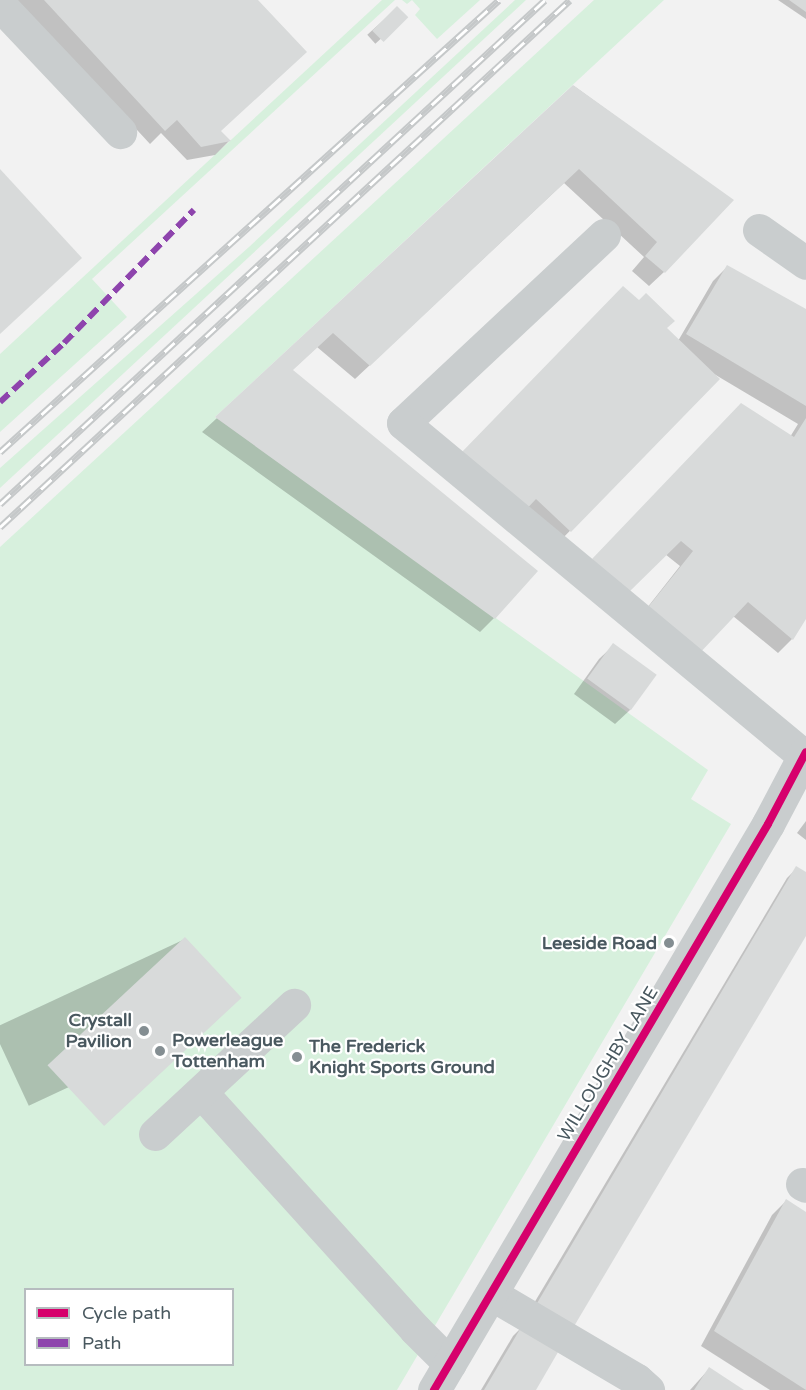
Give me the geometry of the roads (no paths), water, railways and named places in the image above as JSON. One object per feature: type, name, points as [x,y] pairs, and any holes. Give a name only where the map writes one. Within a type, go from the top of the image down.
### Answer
[{"type":"street","points":[[0,5],[120,132]]},
{"type":"street","points":[[759,230],[806,263]]},
{"type":"street","points":[[604,235],[403,423],[805,754]]},
{"type":"street","name":"WILLOUGHBY LANE","points":[[442,1377],[768,824],[805,754]]},
{"type":"street","points":[[155,1134],[294,1005]]},
{"type":"street","points":[[201,1092],[415,1329],[442,1377]]},
{"type":"street","points":[[491,1294],[637,1380],[648,1390]]},
{"type":"railway","points":[[0,452],[499,0]]},
{"type":"railway","points":[[0,504],[545,0]]},
{"type":"railway","points":[[0,527],[570,0]]},
{"type":"place","name":"Leeside Road","points":[[669,943]]},
{"type":"place","name":"Crystall Pavilion","points":[[144,1031]]},
{"type":"place","name":"Powerleague Tottenham","points":[[160,1051]]},
{"type":"place","name":"The Frederick Knight Sports Ground","points":[[297,1057]]}]
